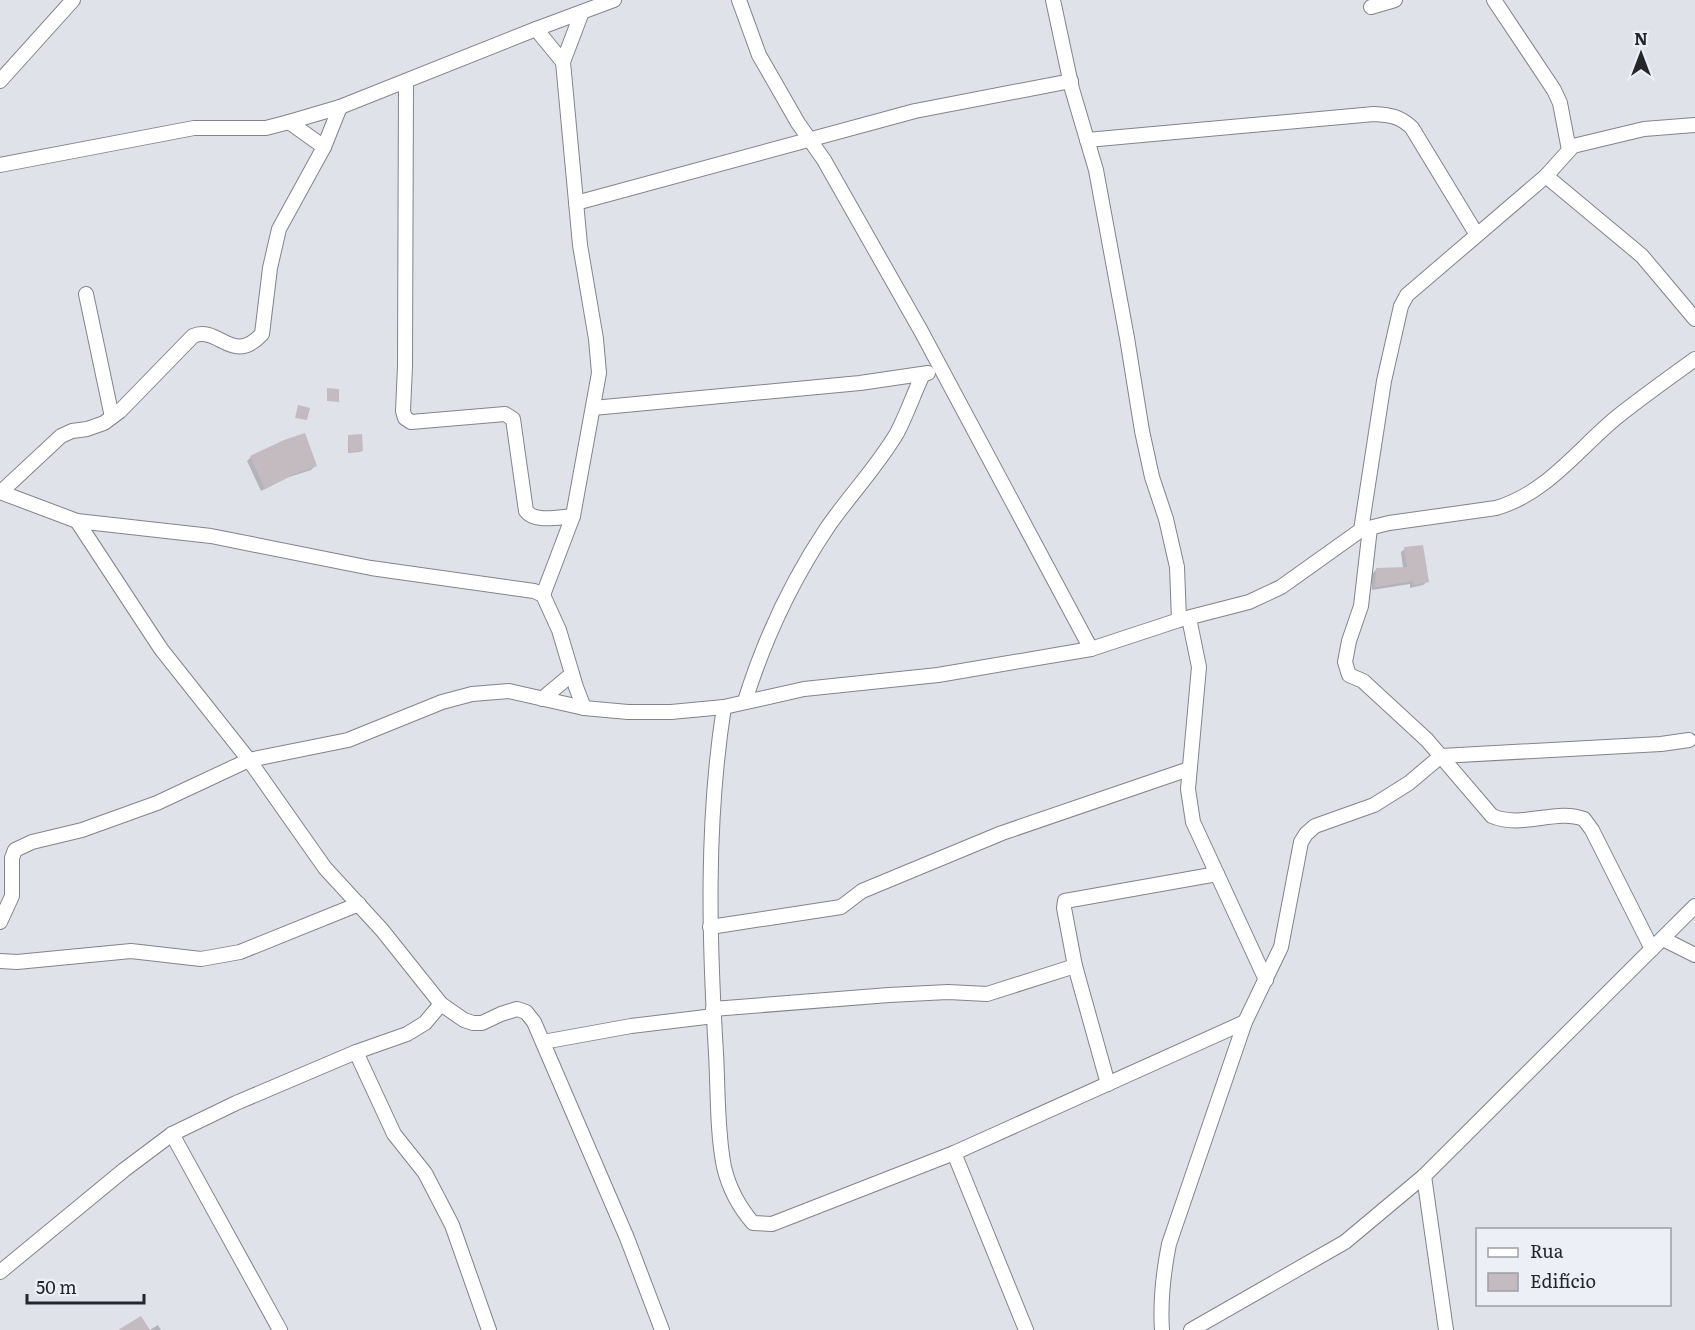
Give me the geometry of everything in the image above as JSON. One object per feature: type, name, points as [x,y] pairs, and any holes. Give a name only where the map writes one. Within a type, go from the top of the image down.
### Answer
[{"type":"street","points":[[0,81],[73,0]]},
{"type":"street","points":[[0,165],[194,128],[266,128],[289,122],[340,107],[536,28],[614,0]]},
{"type":"street","points":[[739,0],[759,55],[798,123],[824,160],[943,371],[1090,649]]},
{"type":"street","points":[[1053,0],[1071,81],[1096,170],[1145,442],[1177,567],[1184,619],[1199,667],[1188,789],[1193,822],[1266,981]]},
{"type":"street","points":[[1371,7],[1395,0]]},
{"type":"street","points":[[1494,0],[1554,90],[1560,103],[1569,150]]},
{"type":"street","points":[[582,12],[563,62],[580,245],[596,339],[599,373],[573,516],[543,595],[560,630],[584,708]]},
{"type":"street","points":[[536,28],[563,62]]},
{"type":"street","points":[[406,81],[406,354],[403,411],[405,418],[411,422],[510,415],[513,419],[526,511],[530,516],[536,518],[573,516]]},
{"type":"street","points":[[576,203],[915,111],[1071,81]]},
{"type":"street","points":[[340,107],[324,147],[279,229],[270,267],[262,334],[255,341],[243,347],[235,347],[199,333],[193,336],[120,411],[104,423],[61,436],[1,492],[77,521],[211,536],[371,568],[523,589],[543,595]]},
{"type":"street","points":[[1087,140],[1374,114],[1393,116],[1402,119],[1412,128],[1477,236]]},
{"type":"street","points":[[289,122],[324,147]]},
{"type":"street","points":[[1652,949],[1592,830],[1584,819],[1568,816],[1521,821],[1503,820],[1492,816],[1427,740],[1363,681],[1349,675],[1345,662],[1349,641],[1361,606],[1366,578],[1366,529],[1384,381],[1401,306],[1407,295],[1546,176],[1577,144],[1644,129],[1695,125]]},
{"type":"street","points":[[1546,176],[1642,256],[1695,319]]},
{"type":"street","points":[[86,294],[112,417]]},
{"type":"street","points":[[0,922],[12,896],[12,858],[15,850],[32,842],[82,830],[158,803],[249,760],[348,740],[442,702],[472,694],[509,691],[584,708],[648,712],[724,707],[804,689],[938,675],[1090,649],[1184,619],[1249,602],[1281,587],[1366,529],[1389,523],[1496,508],[1514,503],[1562,468],[1616,417],[1695,359]]},
{"type":"street","points":[[593,408],[860,383],[943,371]]},
{"type":"street","points":[[745,701],[770,629],[828,527],[897,432],[923,374]]},
{"type":"street","points":[[77,521],[161,649],[249,760],[325,868],[382,930],[441,1004],[464,1020],[473,1023],[482,1023],[517,1009],[526,1012],[534,1022],[627,1238],[662,1330]]},
{"type":"street","points":[[542,699],[572,674]]},
{"type":"street","points":[[724,707],[718,751],[710,907],[714,1013],[724,1168],[733,1195],[753,1223],[772,1224],[954,1153],[1245,1022]]},
{"type":"street","points":[[1162,1330],[1160,1305],[1169,1244],[1245,1022],[1281,947],[1301,842],[1306,834],[1315,826],[1374,805],[1409,783],[1441,756],[1661,744],[1689,740]]},
{"type":"street","points":[[710,927],[841,907],[862,891],[1002,833],[1190,769]]},
{"type":"street","points":[[1108,1084],[1075,966],[1064,908],[1065,901],[1217,874]]},
{"type":"street","points":[[0,961],[17,962],[131,951],[201,959],[219,957],[240,952],[359,904]]},
{"type":"street","points":[[1191,1330],[1345,1242],[1424,1176],[1695,906]]},
{"type":"street","points":[[1677,924],[1690,953]]},
{"type":"street","points":[[1663,939],[1690,953]]},
{"type":"street","points":[[543,1042],[714,1013],[889,995],[948,992],[987,994],[1075,966]]},
{"type":"street","points":[[0,1272],[124,1170],[172,1134],[236,1103],[356,1052],[407,1034],[425,1023],[441,1004]]},
{"type":"street","points":[[356,1052],[394,1134],[425,1173],[452,1225],[489,1330]]},
{"type":"street","points":[[172,1134],[280,1330]]},
{"type":"street","points":[[954,1153],[1026,1330]]},
{"type":"street","points":[[1424,1176],[1446,1330]]},
{"type":"building","points":[[327,388],[339,389],[339,402],[327,401]]},
{"type":"building","points":[[298,405],[310,408],[307,420],[295,418]]},
{"type":"building","points":[[305,433],[317,466],[289,476],[265,489],[250,456]]},
{"type":"building","points":[[362,434],[363,451],[349,452],[348,435]]},
{"type":"building","points":[[1423,545],[1429,582],[1414,585],[1413,581],[1375,587],[1376,568],[1407,567],[1404,547]]},
{"type":"building","points":[[141,1316],[150,1330],[118,1330]]}]
